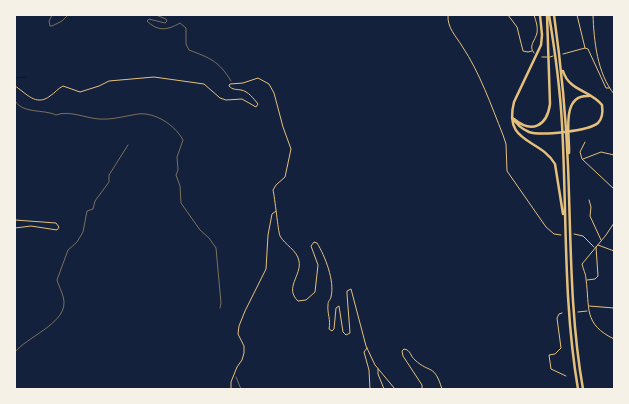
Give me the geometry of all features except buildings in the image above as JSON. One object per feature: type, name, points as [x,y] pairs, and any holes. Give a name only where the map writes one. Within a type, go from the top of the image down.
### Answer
[{"type":"highway","points":[[540,15],[541,46],[514,102],[512,124],[519,135],[528,143],[543,150],[555,164],[565,228]]},
{"type":"highway","points":[[512,116],[520,123],[534,127],[543,122],[548,114],[550,104],[548,15]]},
{"type":"highway","points":[[548,15],[557,67],[562,124],[569,315],[572,355],[578,389]]},
{"type":"highway","points":[[554,15],[561,65],[568,163],[577,355],[583,389]]},
{"type":"highway","points":[[512,116],[518,125],[530,133],[590,128],[600,120],[603,113],[602,105],[570,84],[564,76],[561,65]]},
{"type":"highway","points":[[568,163],[569,118],[572,105],[579,97],[592,97]]},
{"type":"street","points":[[448,15],[449,26],[464,48],[481,81],[503,135],[506,144],[506,171],[546,227],[554,234],[561,236]]},
{"type":"street","points":[[508,15],[517,27],[524,51],[528,52],[533,52],[531,46],[537,31],[534,15]]},
{"type":"street","points":[[577,15],[586,48],[591,54],[606,88],[610,87]]},
{"type":"street","points":[[594,15],[598,55],[602,71],[614,94]]},
{"type":"street","points":[[15,36],[15,44]]},
{"type":"street","points":[[563,54],[586,48]]},
{"type":"street","points":[[542,57],[547,57]]},
{"type":"street","points":[[15,86],[28,96],[36,100],[43,100],[63,86],[80,92],[109,81],[154,77],[204,84],[220,98],[226,100],[242,99],[256,107],[258,104],[248,93],[232,89],[228,86],[258,78],[269,84],[274,93],[291,149],[284,177],[273,190],[280,236],[299,259],[300,263],[293,286],[292,292],[294,297],[301,302],[311,297],[315,292],[318,265],[311,246],[314,242],[317,243],[328,262],[332,296],[328,305],[330,315],[329,329],[332,331],[334,329],[336,308],[339,306],[343,332],[346,335],[350,333],[346,294],[347,290],[351,289],[367,348],[378,368],[395,389]]},
{"type":"street","points":[[584,142],[580,152],[582,159],[614,189]]},
{"type":"street","points":[[582,159],[602,152],[614,155]]},
{"type":"street","points":[[589,200],[592,207],[590,216],[601,241]]},
{"type":"street","points":[[231,389],[231,382],[244,352],[244,346],[238,334],[239,326],[266,269],[268,235],[272,214],[277,211]]},
{"type":"street","points":[[15,220],[56,223],[59,227],[57,230],[31,226],[15,228]]},
{"type":"street","points":[[614,223],[582,263],[587,280],[588,311],[599,329],[614,339]]},
{"type":"street","points":[[574,234],[583,236],[596,246],[614,251]]},
{"type":"street","points":[[587,280],[595,279],[598,276],[596,246]]},
{"type":"street","points":[[588,306],[614,308]]},
{"type":"street","points":[[578,312],[588,311]]},
{"type":"street","points":[[562,313],[557,318],[561,348],[556,354],[549,355],[549,362],[551,370],[566,376]]},
{"type":"street","points":[[367,348],[364,352],[369,370],[370,389]]},
{"type":"street","points":[[422,389],[422,385],[403,356],[402,351],[404,350],[409,351],[416,361],[433,370],[438,377],[442,389]]},
{"type":"street","points":[[378,368],[378,374],[384,389]]},
{"type":"path","points":[[52,15],[49,21],[50,26],[62,21],[68,15]]},
{"type":"path","points":[[156,15],[167,21],[165,23],[149,19],[147,21],[164,30],[180,23],[186,28],[186,44],[189,50],[223,68],[231,82]]},
{"type":"path","points":[[15,100],[19,107],[50,112],[56,115],[73,114],[101,119],[140,114],[152,116],[168,123],[180,135],[183,140],[177,157],[178,170],[176,175],[180,186],[181,203],[200,230],[210,238],[216,248],[220,308]]},
{"type":"path","points":[[15,352],[27,340],[58,318],[64,300],[57,280],[68,250],[77,242],[83,232],[87,211],[93,209],[95,201],[109,182],[109,175],[128,145]]},
{"type":"path","points":[[235,371],[241,389]]},
{"type":"waterway","points":[[15,78],[26,77]]}]
